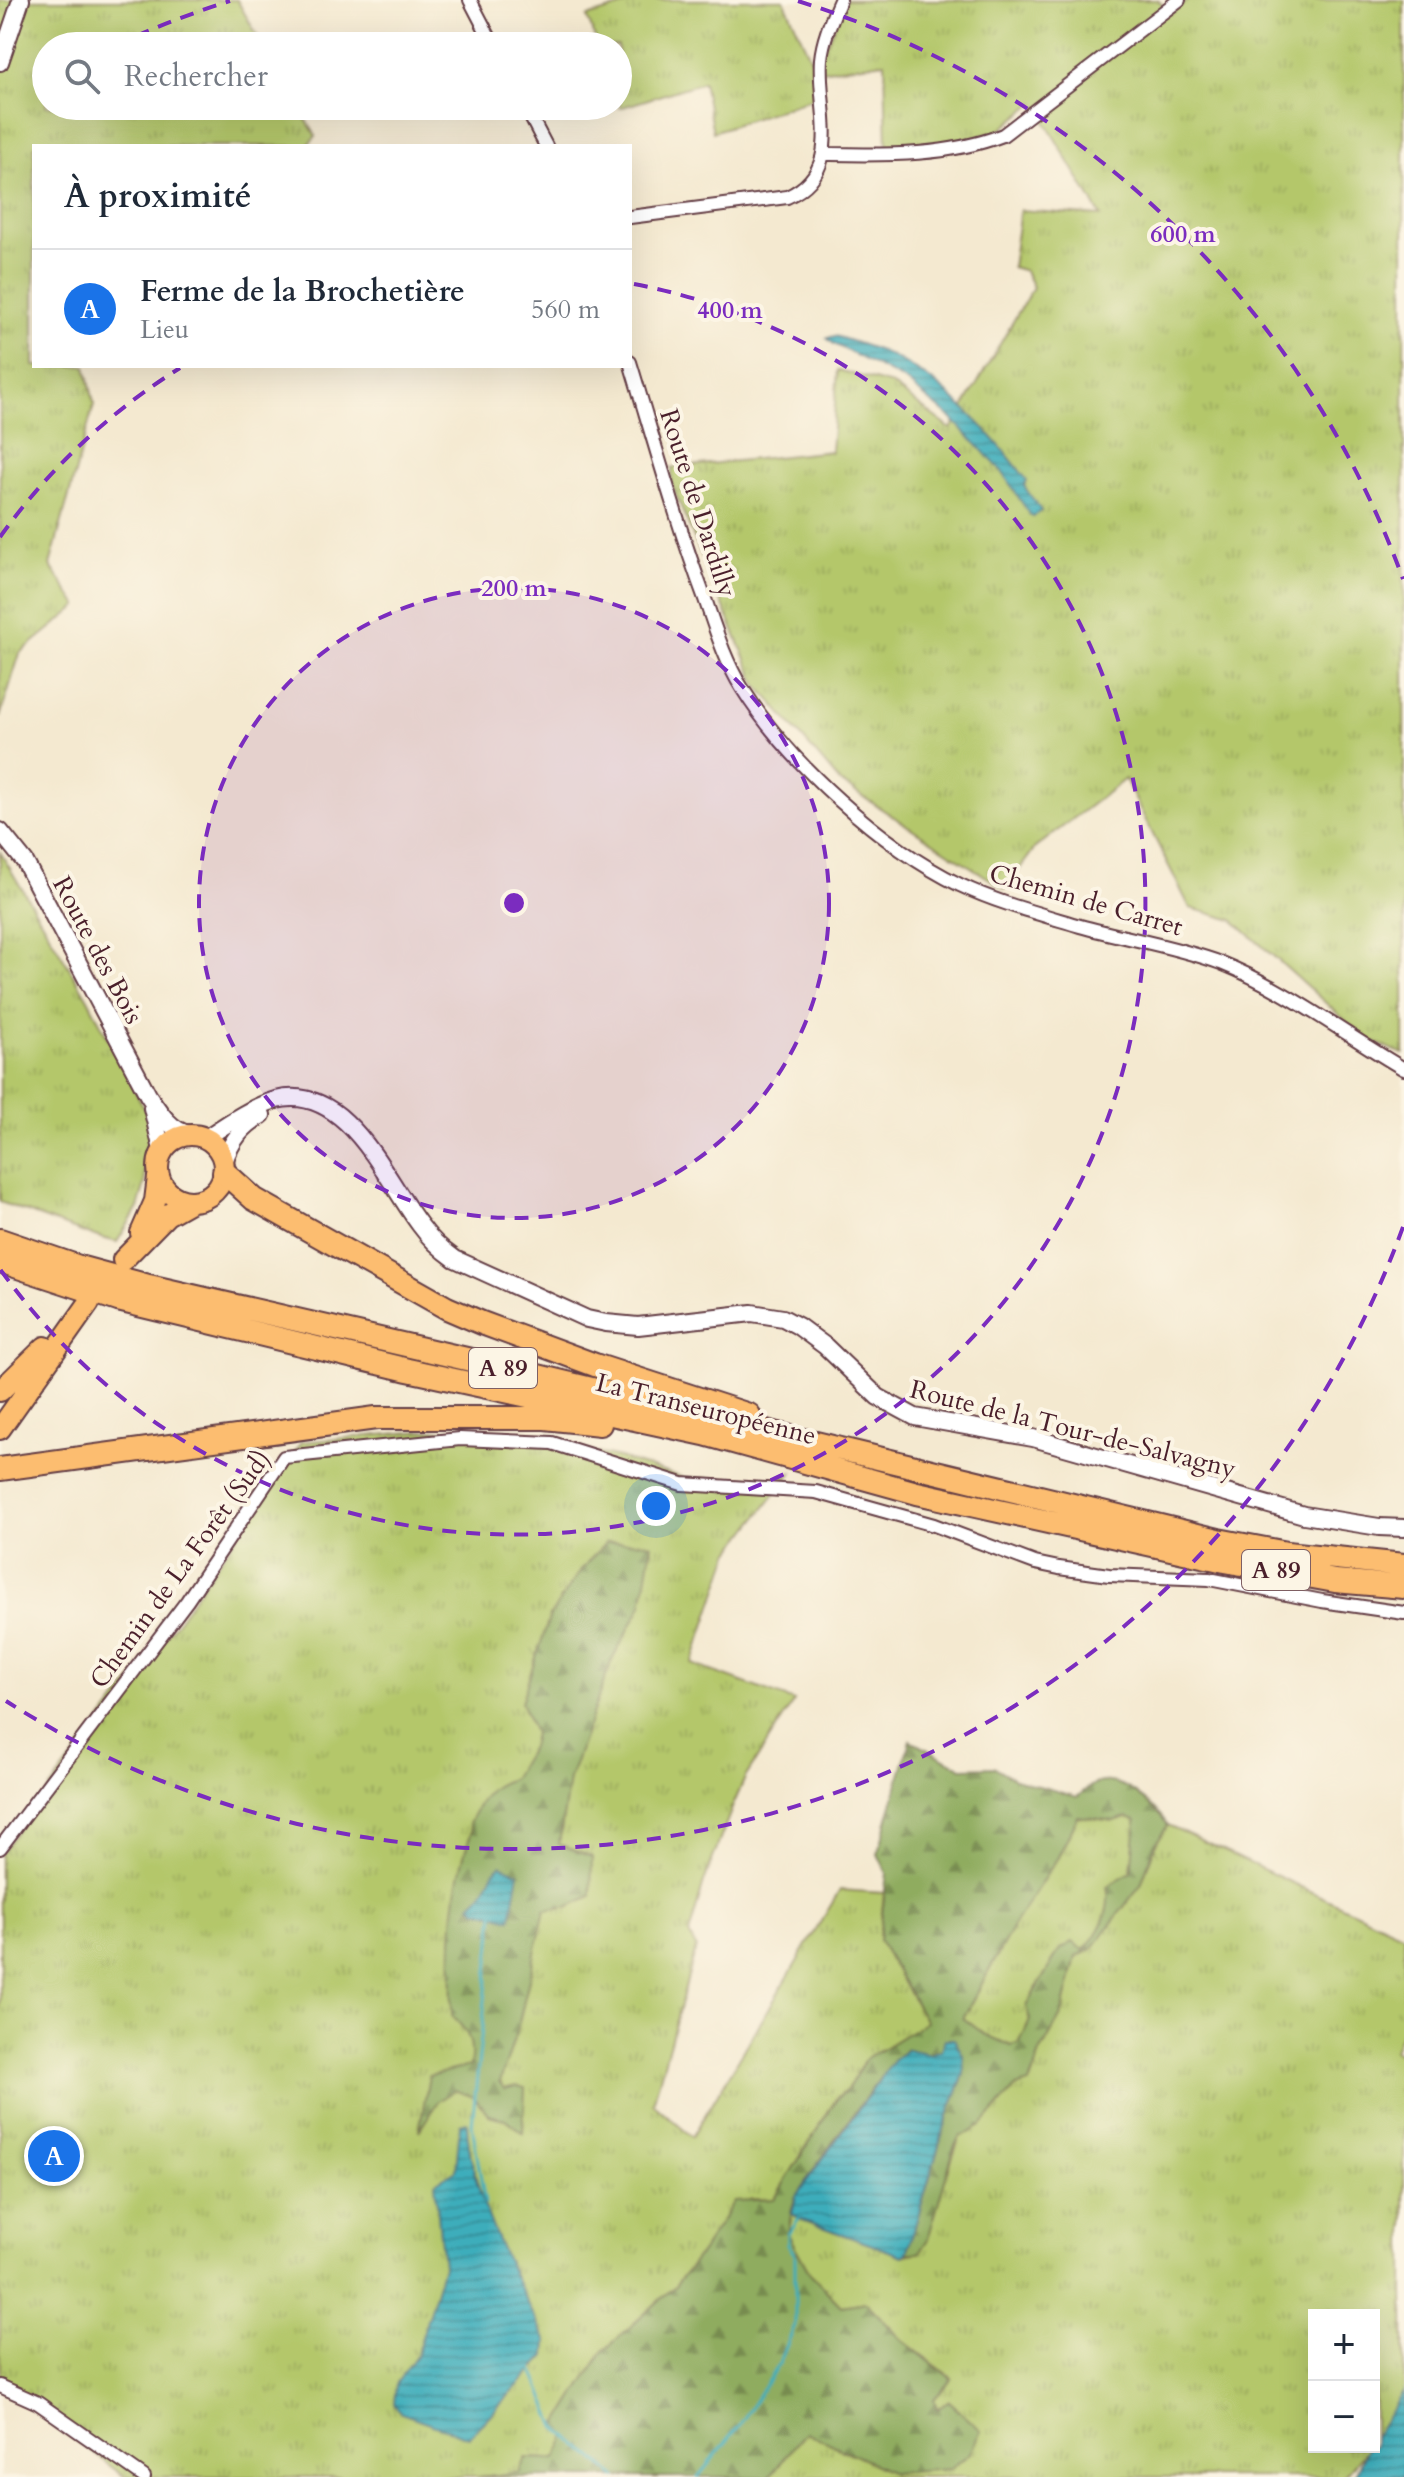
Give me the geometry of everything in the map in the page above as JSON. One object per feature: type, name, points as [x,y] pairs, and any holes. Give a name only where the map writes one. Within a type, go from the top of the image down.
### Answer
[{"type":"highway","points":[[224,1167],[254,1199],[447,1308],[595,1365],[761,1418],[786,1437]]},
{"type":"highway","name":"La Transeuropéenne","points":[[0,1240],[79,1267],[149,1286],[484,1363],[1218,1540],[1287,1553],[1404,1565]]},
{"type":"highway","name":"La Transeuropéenne","points":[[0,1261],[58,1282],[148,1308],[378,1363],[704,1434],[917,1493],[1176,1551],[1335,1581],[1404,1587]]},
{"type":"highway","points":[[1,1469],[376,1418],[545,1418],[673,1436],[704,1434]]},
{"type":"main road","points":[[198,1136],[214,1144],[224,1167],[216,1190],[167,1215],[128,1253],[155,1201],[157,1168],[162,1150],[177,1137],[198,1136]]},
{"type":"main road","points":[[158,1177],[170,1195],[190,1202]]},
{"type":"main road","points":[[0,1391],[84,1310],[0,1429]]},
{"type":"street","points":[[0,62],[21,0]]},
{"type":"street","points":[[470,0],[487,32]]},
{"type":"street","points":[[632,217],[787,197],[808,184],[824,154],[821,56],[840,0]]},
{"type":"street","points":[[824,154],[913,155],[988,141],[1003,135],[1179,0]]},
{"type":"street","points":[[532,120],[545,144]]},
{"type":"street","name":"Route de Dardilly","points":[[632,368],[674,510],[727,658]]},
{"type":"street","name":"Chemin de Carret","points":[[727,658],[741,687],[794,754],[885,839],[922,864],[961,885],[1013,905],[1220,963],[1267,984],[1404,1069]]},
{"type":"street","name":"Route des Bois","points":[[0,831],[25,862],[148,1095],[178,1131],[198,1136]]},
{"type":"street","name":"Route des Bois","points":[[148,1095],[162,1150]]},
{"type":"street","name":"Route de la Tour-de-Salvagny","points":[[198,1136],[276,1100],[304,1099],[340,1116],[361,1137],[418,1222],[439,1247],[455,1259],[587,1319],[638,1326],[752,1313],[783,1318],[825,1346],[878,1397],[915,1417],[1033,1438],[1304,1515],[1404,1528]]},
{"type":"street","points":[[224,1167],[230,1144],[257,1118],[280,1108],[318,1105]]},
{"type":"street","name":"Chemin de La Forêt (Sud)","points":[[0,1848],[187,1601],[284,1457],[460,1439],[552,1443],[682,1484],[816,1492],[934,1525],[1035,1563],[1059,1568],[1109,1575],[1209,1579],[1404,1613]]},
{"type":"street","points":[[0,2386],[38,2403],[144,2477]]},
{"type":"green space","points":[[0,0],[237,0],[255,32],[32,32],[32,120],[306,120],[316,136],[309,144],[32,144],[32,368],[86,368],[94,404],[50,565],[78,606],[20,653],[0,717]]},
{"type":"green space","points":[[643,0],[784,0],[811,59],[827,43],[846,0],[1158,0],[1170,14],[1188,0],[1404,0],[1404,1054],[1367,1040],[1233,920],[1190,908],[1125,779],[1035,848],[1005,889],[840,782],[757,685],[672,486],[672,468],[831,451],[838,370],[892,385],[951,429],[1033,287],[1025,271],[1012,267],[1020,210],[1101,216],[1034,103],[998,132],[928,146],[887,147],[885,62],[819,71],[816,97],[713,132],[703,82],[632,104],[632,32],[593,32],[587,17]]},
{"type":"green space","points":[[0,852],[88,999],[149,1118],[153,1141],[144,1166],[145,1183],[138,1208],[117,1242],[0,1202]]},
{"type":"green space","points":[[434,1430],[549,1442],[619,1458],[684,1478],[777,1479],[791,1473],[730,1553],[692,1664],[794,1701],[745,1778],[704,1882],[689,1934],[696,1948],[653,2103],[692,2137],[840,1890],[884,1893],[879,1940],[926,2022],[865,2060],[847,2090],[837,2097],[774,2200],[751,2199],[674,2287],[603,2352],[557,2426],[568,2436],[556,2459],[526,2458],[518,2473],[479,2477],[125,2477],[0,2383],[0,1854],[181,1616],[302,1442]]},
{"type":"green space","points":[[606,1542],[652,1545],[642,1605],[611,1662],[569,1779],[559,1844],[592,1857],[591,1896],[570,1906],[545,1910],[518,2027],[500,2082],[504,2089],[516,2086],[525,2088],[523,2133],[505,2119],[489,2115],[474,2097],[455,2090],[438,2101],[419,2131],[429,2076],[470,2066],[469,2038],[452,2016],[451,1969],[455,1899],[472,1831],[469,1823],[490,1790],[512,1779],[531,1747],[534,1733],[521,1702],[550,1616],[581,1570]]},
{"type":"green space","points":[[910,1740],[962,1768],[994,1767],[1015,1779],[1077,1797],[1103,1782],[1124,1786],[1145,1800],[1168,1825],[1156,1843],[1141,1884],[1092,1949],[1076,1957],[1062,2014],[1040,2053],[1029,2083],[1016,2087],[983,2124],[960,2137],[928,2239],[919,2253],[907,2253],[950,2109],[964,2074],[941,2050],[930,2054],[906,2049],[893,2061],[839,2133],[796,2196],[792,2208],[788,2234],[810,2274],[841,2306],[866,2302],[902,2340],[952,2379],[934,2399],[937,2409],[948,2401],[981,2430],[970,2453],[951,2469],[892,2473],[806,2432],[769,2477],[479,2477],[518,2473],[526,2458],[556,2459],[567,2436],[556,2427],[603,2352],[674,2287],[701,2253],[734,2201],[774,2199],[865,2060],[926,2022],[879,1940],[887,1873],[878,1854]],"holes":[[[1078,1816],[1114,1821],[1127,1817],[1136,1820],[1131,1872],[1107,1886],[1106,1912],[1095,1936],[1084,1950],[1072,1942],[1060,1949],[1026,2006],[1030,2020],[1019,2044],[1011,2046],[984,2034],[963,2018],[1015,1923],[1058,1857]]]},
{"type":"green space","points":[[1078,1816],[1114,1821],[1127,1817],[1137,1820],[1131,1872],[1124,1877],[1095,1938],[1084,1950],[1060,1949],[1026,2006],[1030,2020],[1019,2044],[1011,2046],[984,2034],[963,2018],[1015,1923],[1058,1857]]},
{"type":"green space","points":[[1168,1825],[1404,1935],[1404,2027],[1394,2050],[1404,2056],[1404,2477],[1354,2477],[1364,2453],[1380,2453],[1380,2309],[1308,2309],[1308,2453],[1363,2453],[1344,2477],[769,2477],[806,2432],[892,2473],[980,2430],[948,2401],[937,2409],[934,2399],[952,2378],[902,2340],[866,2302],[841,2306],[810,2274],[788,2234],[792,2214],[903,2256],[919,2252],[960,2137],[983,2124],[1016,2087],[1030,2082],[1040,2053],[1062,2014],[1076,1957],[1092,1949],[1141,1884],[1156,1843]]},
{"type":"water","points":[[835,336],[883,352],[944,391],[1013,461],[1027,480],[1024,486],[1041,511],[1033,517],[1030,515],[1001,470],[951,418],[904,380],[827,338]]},
{"type":"water","points":[[501,1865],[519,1873],[511,1919],[477,1910],[471,1905]]},
{"type":"water","points":[[945,2039],[954,2039],[963,2055],[964,2074],[950,2109],[907,2253],[903,2256],[792,2214],[796,2196],[893,2061],[907,2049],[930,2054],[941,2050]]},
{"type":"water","points":[[467,2122],[469,2149],[484,2206],[547,2341],[546,2356],[469,2437],[401,2413],[394,2404],[396,2384],[417,2354],[443,2266],[435,2183],[456,2170],[460,2124]]},
{"type":"water","points":[[1404,2391],[1404,2477],[1354,2477],[1365,2453],[1380,2453],[1380,2428]]},
{"type":"waterway","points":[[485,2203],[472,2125],[494,1913]]},
{"type":"waterway","points":[[698,2477],[739,2426],[780,2362],[795,2325],[795,2255],[788,2244],[788,2234],[799,2218]]},
{"type":"waterway","points":[[532,2368],[556,2427],[616,2477]]},
{"type":"place","name":"Ferme de la Brochetière","points":[[54,2156]]}]
